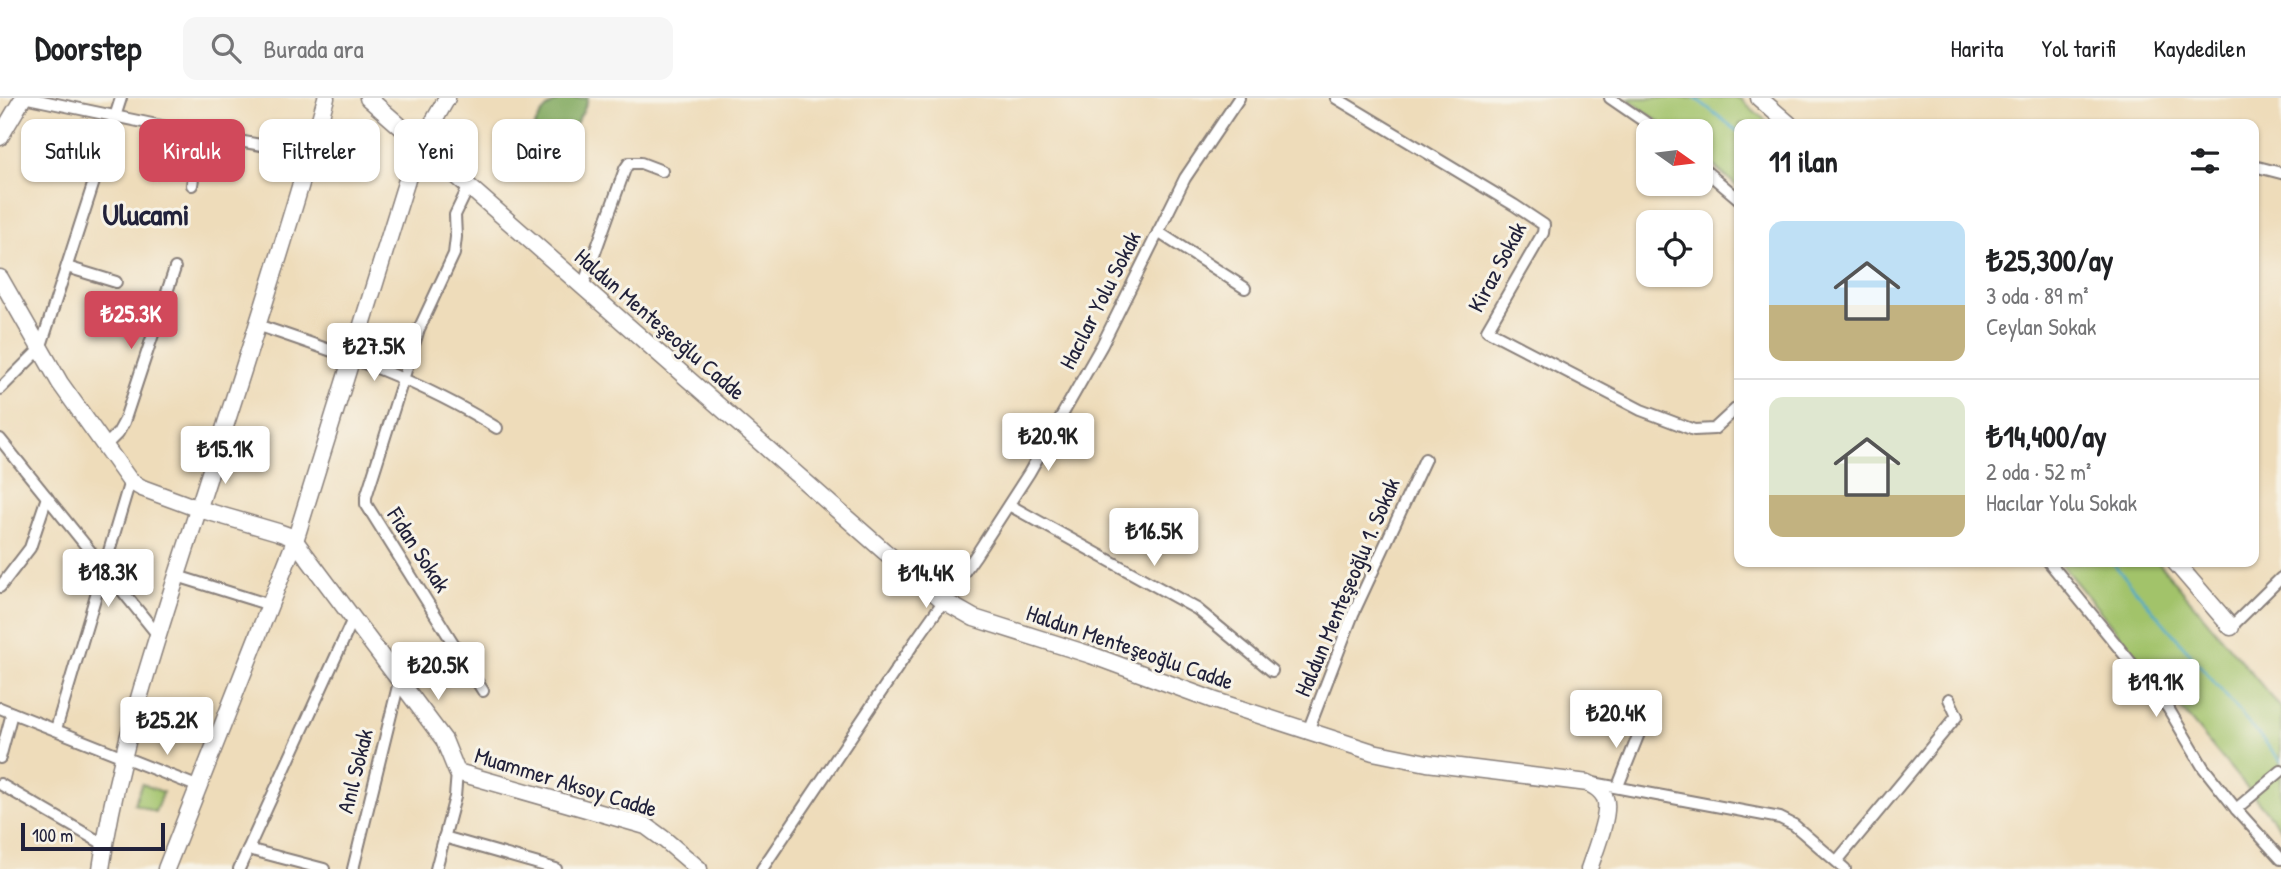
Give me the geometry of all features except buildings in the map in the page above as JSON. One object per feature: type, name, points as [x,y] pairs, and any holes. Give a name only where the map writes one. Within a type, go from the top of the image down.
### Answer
[{"type":"street","points":[[0,137],[25,98],[139,122]]},
{"type":"street","points":[[0,389],[40,349],[121,98]]},
{"type":"street","points":[[320,119],[326,98]]},
{"type":"street","name":"Haldun Menteşeoğlu Cadde","points":[[368,98],[394,120]]},
{"type":"street","points":[[435,119],[447,98]]},
{"type":"street","name":"Hacılar Yolu Sokak","points":[[762,869],[1009,505],[1046,446],[1102,345],[1199,156],[1240,98]]},
{"type":"street","name":"Kiraz Sokak","points":[[1336,98],[1544,225],[1543,233],[1487,330],[1632,406],[1694,430],[1714,429],[1734,411]]},
{"type":"street","points":[[1610,98],[1641,119]]},
{"type":"street","points":[[1759,98],[1783,119]]},
{"type":"street","points":[[583,286],[629,163],[635,162],[662,171]]},
{"type":"street","points":[[2259,167],[2281,173]]},
{"type":"street","points":[[1713,177],[1734,195]]},
{"type":"street","points":[[101,869],[123,757],[157,634],[301,182]]},
{"type":"street","points":[[166,869],[295,541],[406,182]]},
{"type":"street","name":"Haldun Menteşeoğlu Cadde","points":[[465,182],[884,551],[944,601],[974,618],[1373,752],[1427,763],[1588,783]]},
{"type":"street","name":"Fidan Sokak","points":[[469,186],[455,215],[454,254],[425,314],[366,504],[483,691]]},
{"type":"street","points":[[1158,232],[1245,288]]},
{"type":"street","points":[[67,267],[116,282]]},
{"type":"street","points":[[106,445],[124,422],[176,268]]},
{"type":"street","points":[[0,278],[60,383],[131,481],[142,488],[198,509],[289,536],[295,541]]},
{"type":"street","points":[[257,325],[404,377],[443,396],[497,429]]},
{"type":"street","points":[[0,439],[157,634]]},
{"type":"street","name":"Haldun Menteşeoğlu 1. Sokak","points":[[1308,731],[1353,614],[1425,459]]},
{"type":"street","points":[[57,729],[131,481]]},
{"type":"street","points":[[0,587],[30,548],[47,497]]},
{"type":"street","points":[[1009,505],[1197,609],[1272,671]]},
{"type":"street","name":"Muammer Aksoy Cadde","points":[[295,541],[444,740],[457,772],[646,826],[699,869]]},
{"type":"street","points":[[2053,567],[2168,708],[2203,767],[2281,859]]},
{"type":"street","points":[[2179,567],[2231,627],[2281,579]]},
{"type":"street","points":[[177,576],[270,605]]},
{"type":"street","points":[[239,869],[353,619]]},
{"type":"street","name":"Anıl Sokak","points":[[353,869],[399,682]]},
{"type":"street","points":[[1588,783],[1618,786],[1780,818],[1794,825],[1841,865],[1956,716],[1949,699]]},
{"type":"street","points":[[0,708],[199,787]]},
{"type":"street","points":[[0,758],[12,713]]},
{"type":"street","points":[[1618,786],[1642,726]]},
{"type":"street","points":[[2236,809],[2281,771]]},
{"type":"street","points":[[436,869],[457,782],[457,772]]},
{"type":"street","points":[[1588,783],[1602,793],[1606,803],[1604,822],[1589,869]]},
{"type":"street","points":[[0,784],[105,845]]},
{"type":"street","points":[[444,837],[556,869]]},
{"type":"street","points":[[248,849],[324,869]]},
{"type":"green space","points":[[562,98],[588,98],[578,119],[538,119]]},
{"type":"green space","points":[[1627,98],[1739,98],[1764,119],[1734,119],[1734,184],[1713,165],[1713,119],[1655,119]]},
{"type":"green space","points":[[2063,567],[2162,567],[2281,708],[2281,829]]},
{"type":"green space","points":[[142,784],[163,792],[155,812],[134,804]]},
{"type":"waterway","points":[[1695,98],[1734,128]]},
{"type":"waterway","points":[[2116,567],[2281,761]]},
{"type":"district","name":"Ulucami","points":[[146,215]]}]
